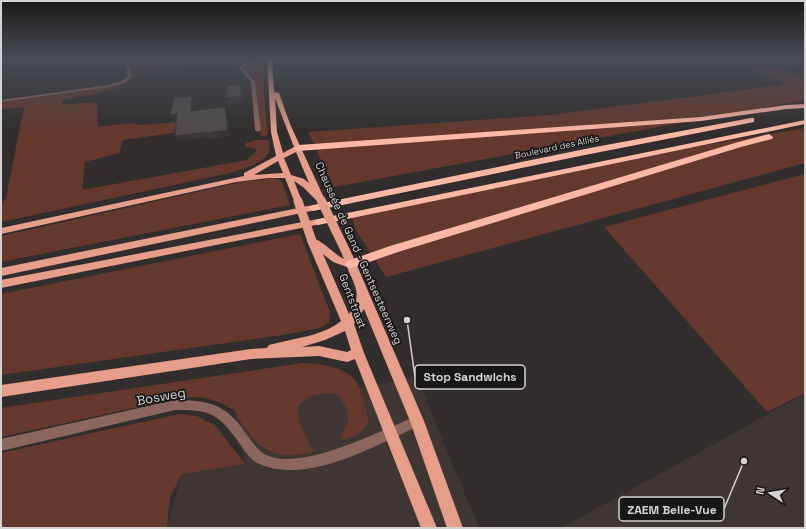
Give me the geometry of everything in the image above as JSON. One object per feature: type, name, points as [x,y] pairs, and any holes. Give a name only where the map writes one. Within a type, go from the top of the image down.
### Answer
[{"type":"highway","points":[[298,148],[701,119],[786,107],[805,108]]},
{"type":"highway","name":"Boulevard des Alliés","points":[[313,208],[805,108]]},
{"type":"highway","points":[[318,222],[805,122]]},
{"type":"highway","points":[[349,259],[394,249],[738,145],[805,127]]},
{"type":"main road","name":"Gentstraat","points":[[271,83],[274,132],[280,156],[312,241],[327,259],[358,353],[429,528]]},
{"type":"main road","name":"Chaussée de Gand - Gentsesteenweg","points":[[272,83],[287,124],[349,259],[417,421],[455,528]]},
{"type":"main road","points":[[236,180],[259,170],[280,156],[298,148]]},
{"type":"main road","points":[[1,231],[236,180],[274,175],[302,181],[321,200]]},
{"type":"main road","points":[[1,272],[313,208]]},
{"type":"main road","points":[[1,284],[318,222]]},
{"type":"main road","points":[[327,259],[342,262],[349,259]]},
{"type":"main road","points":[[1,392],[252,354],[324,336],[348,323],[358,311],[363,295]]},
{"type":"main road","points":[[252,354],[319,351],[347,357],[358,353]]},
{"type":"street","points":[[1,101],[109,86],[121,83]]},
{"type":"street","points":[[253,83],[258,130]]},
{"type":"street","name":"Bosweg","points":[[1,444],[175,405],[198,404],[211,408],[229,420],[249,449],[261,459],[274,463],[287,464],[305,463],[334,456],[417,421]]},
{"type":"shaded area","points":[[255,83],[264,83],[268,135],[261,137]]},
{"type":"shaded area","points":[[785,83],[805,83],[805,100],[334,187],[308,132],[551,115],[788,84]]},
{"type":"shaded area","points":[[120,84],[122,86],[118,88],[91,95],[64,99],[61,105],[94,102],[97,104],[98,127],[131,123],[141,125],[179,122],[209,128],[123,140],[119,153],[85,162],[82,190],[247,160],[257,150],[254,148],[245,147],[246,143],[256,140],[268,140],[270,147],[268,153],[264,158],[251,166],[230,173],[1,222],[1,204],[6,198],[24,107],[1,109],[1,102]]},
{"type":"shaded area","points":[[805,128],[805,163],[386,277],[355,229],[352,216],[607,162]]},
{"type":"shaded area","points":[[805,174],[805,393],[767,412],[604,227]]},
{"type":"shaded area","points":[[274,178],[282,182],[290,205],[1,262],[1,236],[241,182]]},
{"type":"shaded area","points":[[300,234],[330,312],[329,323],[319,328],[289,334],[1,375],[1,294]]},
{"type":"shaded area","points":[[302,363],[326,365],[342,370],[355,380],[362,396],[369,423],[362,431],[353,437],[340,440],[348,421],[348,413],[345,405],[338,395],[329,393],[307,397],[298,407],[299,420],[313,452],[301,454],[282,455],[266,450],[252,437],[234,410],[215,401],[198,397],[179,398],[1,437],[1,408]]},
{"type":"shaded area","points":[[417,377],[479,528],[167,528],[182,474],[245,463],[234,410]]},
{"type":"shaded area","points":[[805,394],[805,528],[561,528]]},
{"type":"shaded area","points":[[179,414],[197,416],[215,425],[245,464],[182,474],[170,497],[167,528],[1,528],[1,453]]},
{"type":"building","points":[[241,84],[241,96],[227,98],[227,86]]},
{"type":"building","points":[[192,96],[191,111],[225,107],[228,130],[175,136],[177,114],[170,115],[174,98]]},
{"type":"place","name":"Stop Sandwichs","points":[[407,320]]},
{"type":"place","name":"ZAEM Belle-Vue","points":[[744,461]]}]
